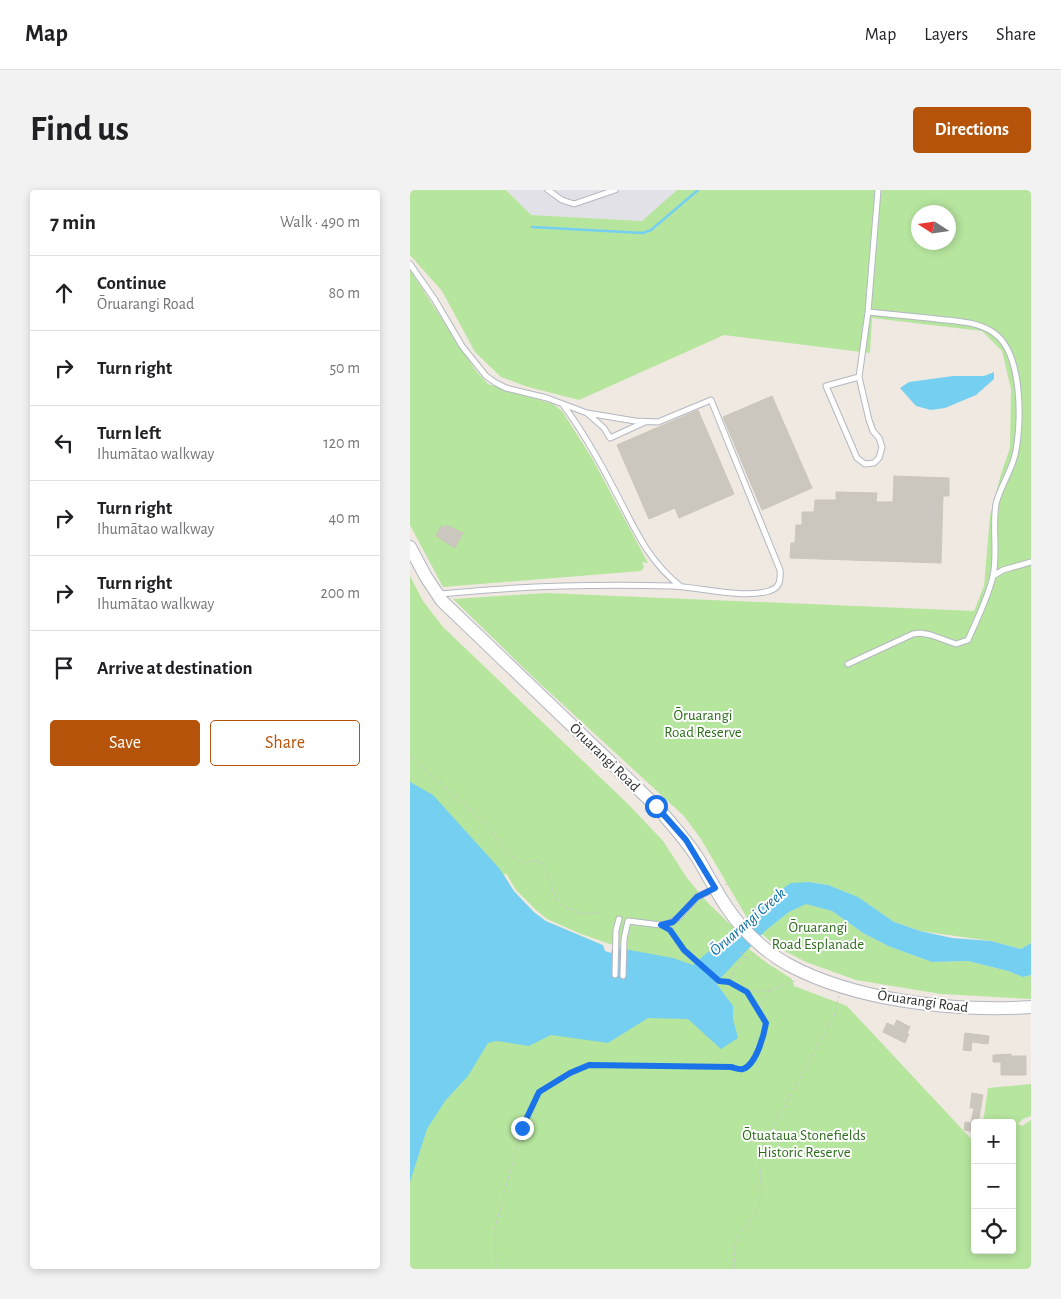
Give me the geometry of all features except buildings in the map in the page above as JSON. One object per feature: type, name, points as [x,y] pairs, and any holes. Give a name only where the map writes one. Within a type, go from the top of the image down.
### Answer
[{"type":"street","name":"Ōruarangi Road","points":[[410,547],[437,594],[456,616],[656,806],[686,840],[734,917],[762,947],[788,965],[805,973],[873,994],[920,1003],[962,1007],[1001,1009],[1031,1007]]},
{"type":"lane","points":[[548,190],[562,200],[574,204],[615,190]]},
{"type":"lane","points":[[859,377],[826,386],[857,458],[865,464],[874,463],[879,458],[882,447],[869,420],[859,377],[868,312],[878,190]]},
{"type":"lane","points":[[410,264],[435,300],[462,346],[486,376],[506,388],[547,398],[587,413],[645,422],[658,422],[711,400],[757,510],[780,570],[781,580],[778,587],[765,592],[744,593],[681,587],[555,585],[437,594]]},
{"type":"lane","points":[[848,664],[913,634],[931,635],[956,644],[968,640],[993,576],[997,503],[1011,468],[1017,438],[1018,388],[1013,360],[1009,350],[995,334],[986,328],[968,323],[868,312]]},
{"type":"lane","points":[[564,405],[584,434],[645,549],[666,575],[681,587]]},
{"type":"lane","points":[[587,413],[604,428],[610,438],[645,422]]},
{"type":"lane","points":[[993,576],[1003,570],[1031,562]]},
{"type":"lane","points":[[624,976],[624,939],[628,922],[661,925],[673,922],[697,897],[715,888]]},
{"type":"lane","points":[[615,975],[616,930],[619,919]]},
{"type":"path","points":[[410,756],[487,825],[501,846],[519,862],[541,861],[557,901],[562,906],[582,914],[601,912]]},
{"type":"path","points":[[496,1269],[495,1228],[522,1128],[539,1092],[570,1073],[589,1065],[744,1069],[753,1060],[761,1043],[766,1023],[747,992],[729,982],[719,981],[695,961],[676,941],[670,930],[661,925]]},
{"type":"path","points":[[740,952],[750,960]]},
{"type":"path","points":[[729,982],[730,976],[745,957]]},
{"type":"path","points":[[747,992],[771,990],[800,979]]},
{"type":"path","points":[[759,1010],[771,990]]},
{"type":"path","points":[[735,1269],[734,1247],[737,1238],[756,1214],[762,1195],[759,1153],[834,1016],[840,993]]},
{"type":"shaded area","points":[[507,190],[677,190],[642,221],[531,215]]},
{"type":"green space","points":[[410,190],[506,190],[531,215],[642,221],[677,190],[1031,190],[1031,943],[1021,949],[991,941],[920,931],[894,922],[857,897],[828,885],[809,882],[765,930],[789,912],[806,903],[832,911],[863,933],[888,946],[932,962],[968,961],[1008,971],[1023,977],[1031,975],[1031,999],[941,994],[856,980],[806,962],[777,947],[762,934],[749,949],[792,979],[794,986],[847,1006],[971,1139],[971,1254],[1016,1254],[1016,1119],[984,1119],[988,1088],[1031,1084],[1031,1116],[1023,1119],[1018,1124],[1022,1126],[1031,1120],[1031,1269],[410,1269],[410,576],[423,601],[443,627],[629,805],[663,841],[687,878],[706,901],[734,928],[747,918],[701,839],[684,816],[534,678],[453,599],[546,593],[974,611],[984,586],[990,516],[1010,448],[1011,389],[1002,351],[982,331],[872,318],[870,353],[724,335],[579,400],[528,387],[501,377],[475,352],[442,291],[410,255]]},
{"type":"green space","points":[[410,270],[476,371],[488,384],[553,404],[562,411],[592,458],[648,563],[642,562],[644,567],[641,571],[443,587],[410,525]]},
{"type":"water","points":[[994,372],[994,379],[976,395],[945,408],[931,410],[916,406],[900,388],[909,382],[953,376],[984,376]]},
{"type":"water","name":"Ōruarangi Creek","points":[[410,782],[433,795],[499,868],[514,891],[534,912],[546,921],[603,945],[673,958],[693,965],[773,895],[791,883],[809,882],[828,885],[858,897],[894,922],[920,931],[952,938],[991,941],[1021,949],[1031,943],[1031,975],[1023,977],[1008,971],[968,961],[932,962],[888,946],[863,933],[832,911],[806,904],[789,912],[765,931],[716,983],[733,1006],[733,1019],[738,1038],[721,1049],[688,1019],[648,1018],[608,1043],[551,1035],[529,1046],[497,1041],[488,1043],[468,1076],[445,1101],[427,1129],[410,1182]]},
{"type":"pier","points":[[506,873],[516,890],[547,919],[613,945],[611,953],[605,951],[603,945],[546,921],[534,912],[514,891],[504,875]]},
{"type":"waterway","points":[[532,227],[643,233],[651,230],[698,190]]},
{"type":"route","points":[[522,1128],[539,1092],[570,1073],[589,1065],[731,1067],[744,1069],[753,1060],[761,1043],[766,1023],[747,992],[729,982],[719,981],[684,950],[670,930],[661,925],[673,922],[697,897],[715,888],[686,840],[656,806]]},
{"type":"park label","name":"Ōruarangi Road Reserve","points":[[703,724]]},
{"type":"park label","name":"Ōruarangi Road Esplanade","points":[[818,936]]},
{"type":"park label","name":"Ōtuataua Stonefields Historic Reserve","points":[[804,1144]]}]
